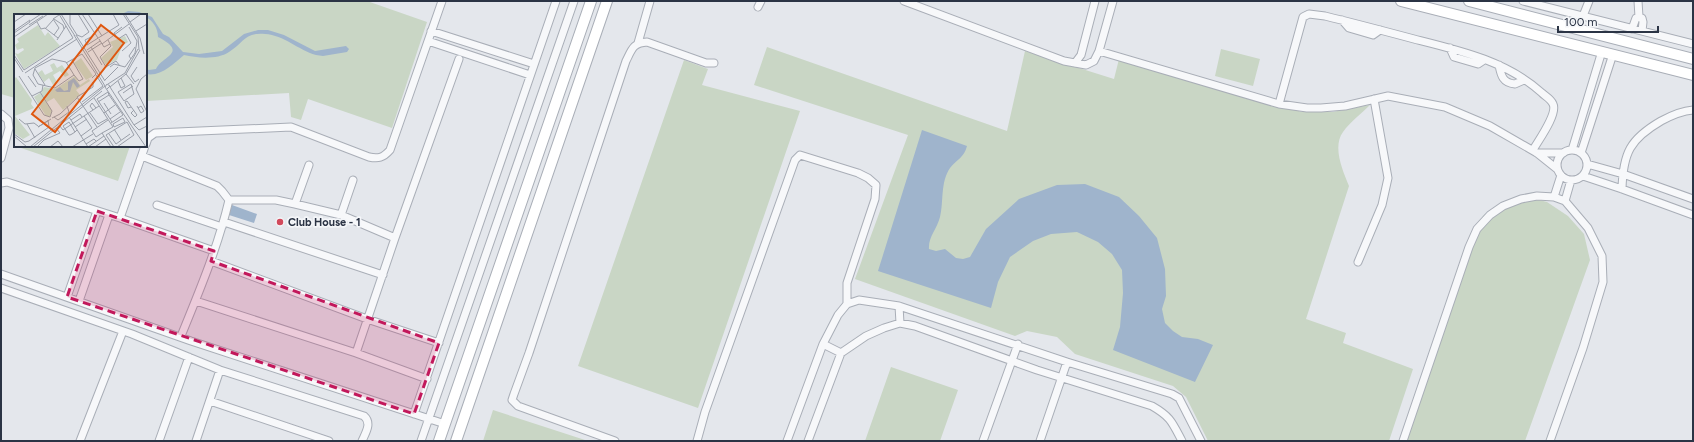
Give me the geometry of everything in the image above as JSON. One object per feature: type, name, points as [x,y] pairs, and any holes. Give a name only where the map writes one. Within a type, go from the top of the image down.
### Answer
[{"type":"street","points":[[147,142],[148,138],[155,133],[291,127],[369,157],[377,159],[386,155],[390,150],[442,1]]},
{"type":"street","points":[[414,414],[556,1]]},
{"type":"street","points":[[422,441],[574,1]]},
{"type":"street","points":[[439,441],[591,1]]},
{"type":"street","points":[[456,441],[607,1]]},
{"type":"street","points":[[615,441],[518,406],[512,400],[626,61],[633,48],[638,43],[650,1]]},
{"type":"street","points":[[904,1],[1064,61],[1086,66],[1094,61],[1099,51],[1112,1]]},
{"type":"street","points":[[1075,63],[1080,55],[1095,1]]},
{"type":"street","points":[[1401,1],[1693,75]]},
{"type":"street","points":[[1469,1],[1693,59]]},
{"type":"street","points":[[1523,1],[1693,44]]},
{"type":"street","points":[[1583,16],[1589,1]]},
{"type":"street","points":[[1638,1],[1639,17],[1642,18],[1643,22],[1642,31]]},
{"type":"street","points":[[1279,104],[1303,17],[1309,14],[1317,14],[1342,20],[1349,28],[1373,35],[1380,30],[1450,48],[1454,57],[1478,64],[1484,60],[1499,65],[1524,80],[1549,99],[1553,104],[1554,109],[1549,124],[1535,152]]},
{"type":"street","points":[[1632,28],[1636,18],[1639,17]]},
{"type":"street","points":[[431,31],[534,64]]},
{"type":"street","points":[[428,41],[530,75]]},
{"type":"street","points":[[638,43],[647,42],[706,63],[714,63]]},
{"type":"street","points":[[1099,51],[1293,107],[1321,108],[1345,106],[1388,96],[1445,107],[1490,126],[1535,152],[1571,180],[1579,179],[1586,173],[1587,164],[1581,153],[1572,150],[1563,153],[1535,152]]},
{"type":"street","points":[[1572,150],[1602,51]]},
{"type":"street","points":[[1581,153],[1613,54]]},
{"type":"street","points":[[356,353],[395,238],[459,59]]},
{"type":"street","points":[[1499,65],[1501,76],[1506,82],[1515,84],[1524,80]]},
{"type":"street","points":[[1588,96],[1598,100]]},
{"type":"street","points":[[1358,262],[1382,205],[1388,178],[1374,99]]},
{"type":"street","points":[[1622,189],[1627,154],[1638,136],[1675,114],[1693,110]]},
{"type":"street","points":[[1,114],[8,120],[9,128],[1,158]]},
{"type":"street","points":[[120,218],[145,147]]},
{"type":"street","points":[[1554,197],[1559,172],[1558,160],[1563,153]]},
{"type":"street","points":[[697,441],[705,412],[794,160],[800,155],[858,173],[868,178],[876,185],[875,199],[847,283],[847,304]]},
{"type":"street","points":[[142,156],[217,186],[229,200]]},
{"type":"street","points":[[1587,164],[1623,174],[1693,199]]},
{"type":"street","points":[[295,204],[310,165]]},
{"type":"street","points":[[1583,176],[1693,215]]},
{"type":"street","points":[[341,215],[353,180]]},
{"type":"street","points":[[1565,201],[1571,180]]},
{"type":"street","points":[[1,183],[7,182],[120,218],[214,251]]},
{"type":"street","points":[[1403,441],[1469,247],[1477,229],[1490,215],[1503,206],[1521,199],[1537,196],[1554,197],[1565,201],[1588,228],[1602,256],[1603,282],[1583,348],[1550,441]]},
{"type":"street","points":[[229,200],[276,200],[295,204],[341,215],[395,238]]},
{"type":"street","points":[[181,336],[211,261],[229,200]]},
{"type":"street","points":[[157,205],[223,224],[383,275]]},
{"type":"street","points":[[67,297],[97,211]]},
{"type":"street","points":[[79,301],[109,215]]},
{"type":"street","points":[[86,244],[98,248]]},
{"type":"street","points":[[211,261],[367,319],[439,343]]},
{"type":"street","points":[[1,274],[445,424]]},
{"type":"street","points":[[1,288],[122,331],[220,370],[364,416],[368,421],[368,424],[362,441]]},
{"type":"street","points":[[786,441],[823,344],[838,315],[847,304],[859,300],[900,306],[1018,344],[1067,362],[1172,394],[1179,398],[1200,441]]},
{"type":"street","points":[[196,301],[356,353],[427,379]]},
{"type":"street","points":[[900,306],[900,323]]},
{"type":"street","points":[[808,441],[841,353],[866,336],[900,323],[915,326],[1062,378],[1152,406],[1166,414],[1171,420],[1182,441]]},
{"type":"street","points":[[80,441],[122,331]]},
{"type":"street","points":[[823,344],[841,353]]},
{"type":"street","points":[[983,441],[1018,344]]},
{"type":"street","points":[[159,441],[189,357]]},
{"type":"street","points":[[1040,441],[1067,362]]},
{"type":"street","points":[[206,441],[197,439],[220,370]]},
{"type":"street","points":[[210,401],[329,441]]},
{"type":"highlighted area","points":[[97,211],[214,251],[211,261],[439,343],[414,414],[67,297]]},
{"type":"green space","points":[[1,1],[367,1],[427,22],[392,128],[308,99],[301,120],[291,117],[289,93],[147,101],[147,14],[14,14],[14,98],[1,94]]},
{"type":"green space","points":[[767,47],[1007,131],[1025,51],[1114,79],[1119,59],[1302,112],[1332,112],[1370,105],[1349,125],[1340,138],[1338,152],[1349,186],[1306,319],[1346,333],[1343,343],[1413,369],[1389,441],[1208,441],[1186,397],[1173,386],[1075,354],[1057,337],[1027,331],[1015,336],[855,279],[908,135],[754,85]]},
{"type":"green space","points":[[1221,49],[1260,59],[1253,86],[1215,76]]},
{"type":"green space","points":[[684,60],[708,69],[702,85],[800,111],[698,408],[578,366]]},
{"type":"green space","points":[[22,147],[130,147],[118,181]]},
{"type":"green space","points":[[1520,195],[1547,202],[1568,216],[1584,234],[1590,260],[1525,441],[1405,441],[1474,228],[1484,215],[1500,204]]},
{"type":"green space","points":[[891,367],[958,390],[940,441],[865,441]]},
{"type":"green space","points":[[493,410],[585,440],[483,441]]},
{"type":"water","points":[[128,11],[144,14],[122,14]]},
{"type":"water","points":[[147,15],[152,17],[163,34],[169,37],[183,52],[199,54],[222,51],[244,34],[258,30],[268,30],[284,35],[315,51],[346,46],[349,49],[347,52],[323,56],[316,55],[278,37],[258,34],[248,36],[234,49],[224,55],[207,58],[184,55],[162,72],[157,74],[147,74],[147,69],[156,69],[173,51],[172,47],[167,42],[158,37],[155,25],[147,18]]},
{"type":"water","points":[[922,130],[967,146],[964,153],[950,168],[947,174],[943,186],[940,217],[931,237],[929,249],[936,251],[945,249],[956,258],[963,259],[970,257],[986,229],[1019,199],[1057,185],[1085,184],[1119,197],[1139,216],[1157,238],[1165,269],[1166,296],[1162,309],[1165,323],[1182,337],[1198,339],[1213,345],[1195,382],[1113,350],[1120,327],[1123,293],[1122,270],[1112,254],[1098,242],[1077,232],[1051,234],[1033,241],[1010,257],[998,282],[991,308],[878,271]]},
{"type":"water","points":[[232,205],[257,214],[254,223],[229,215]]},
{"type":"place","name":"Club House - 1","points":[[280,222]]}]
